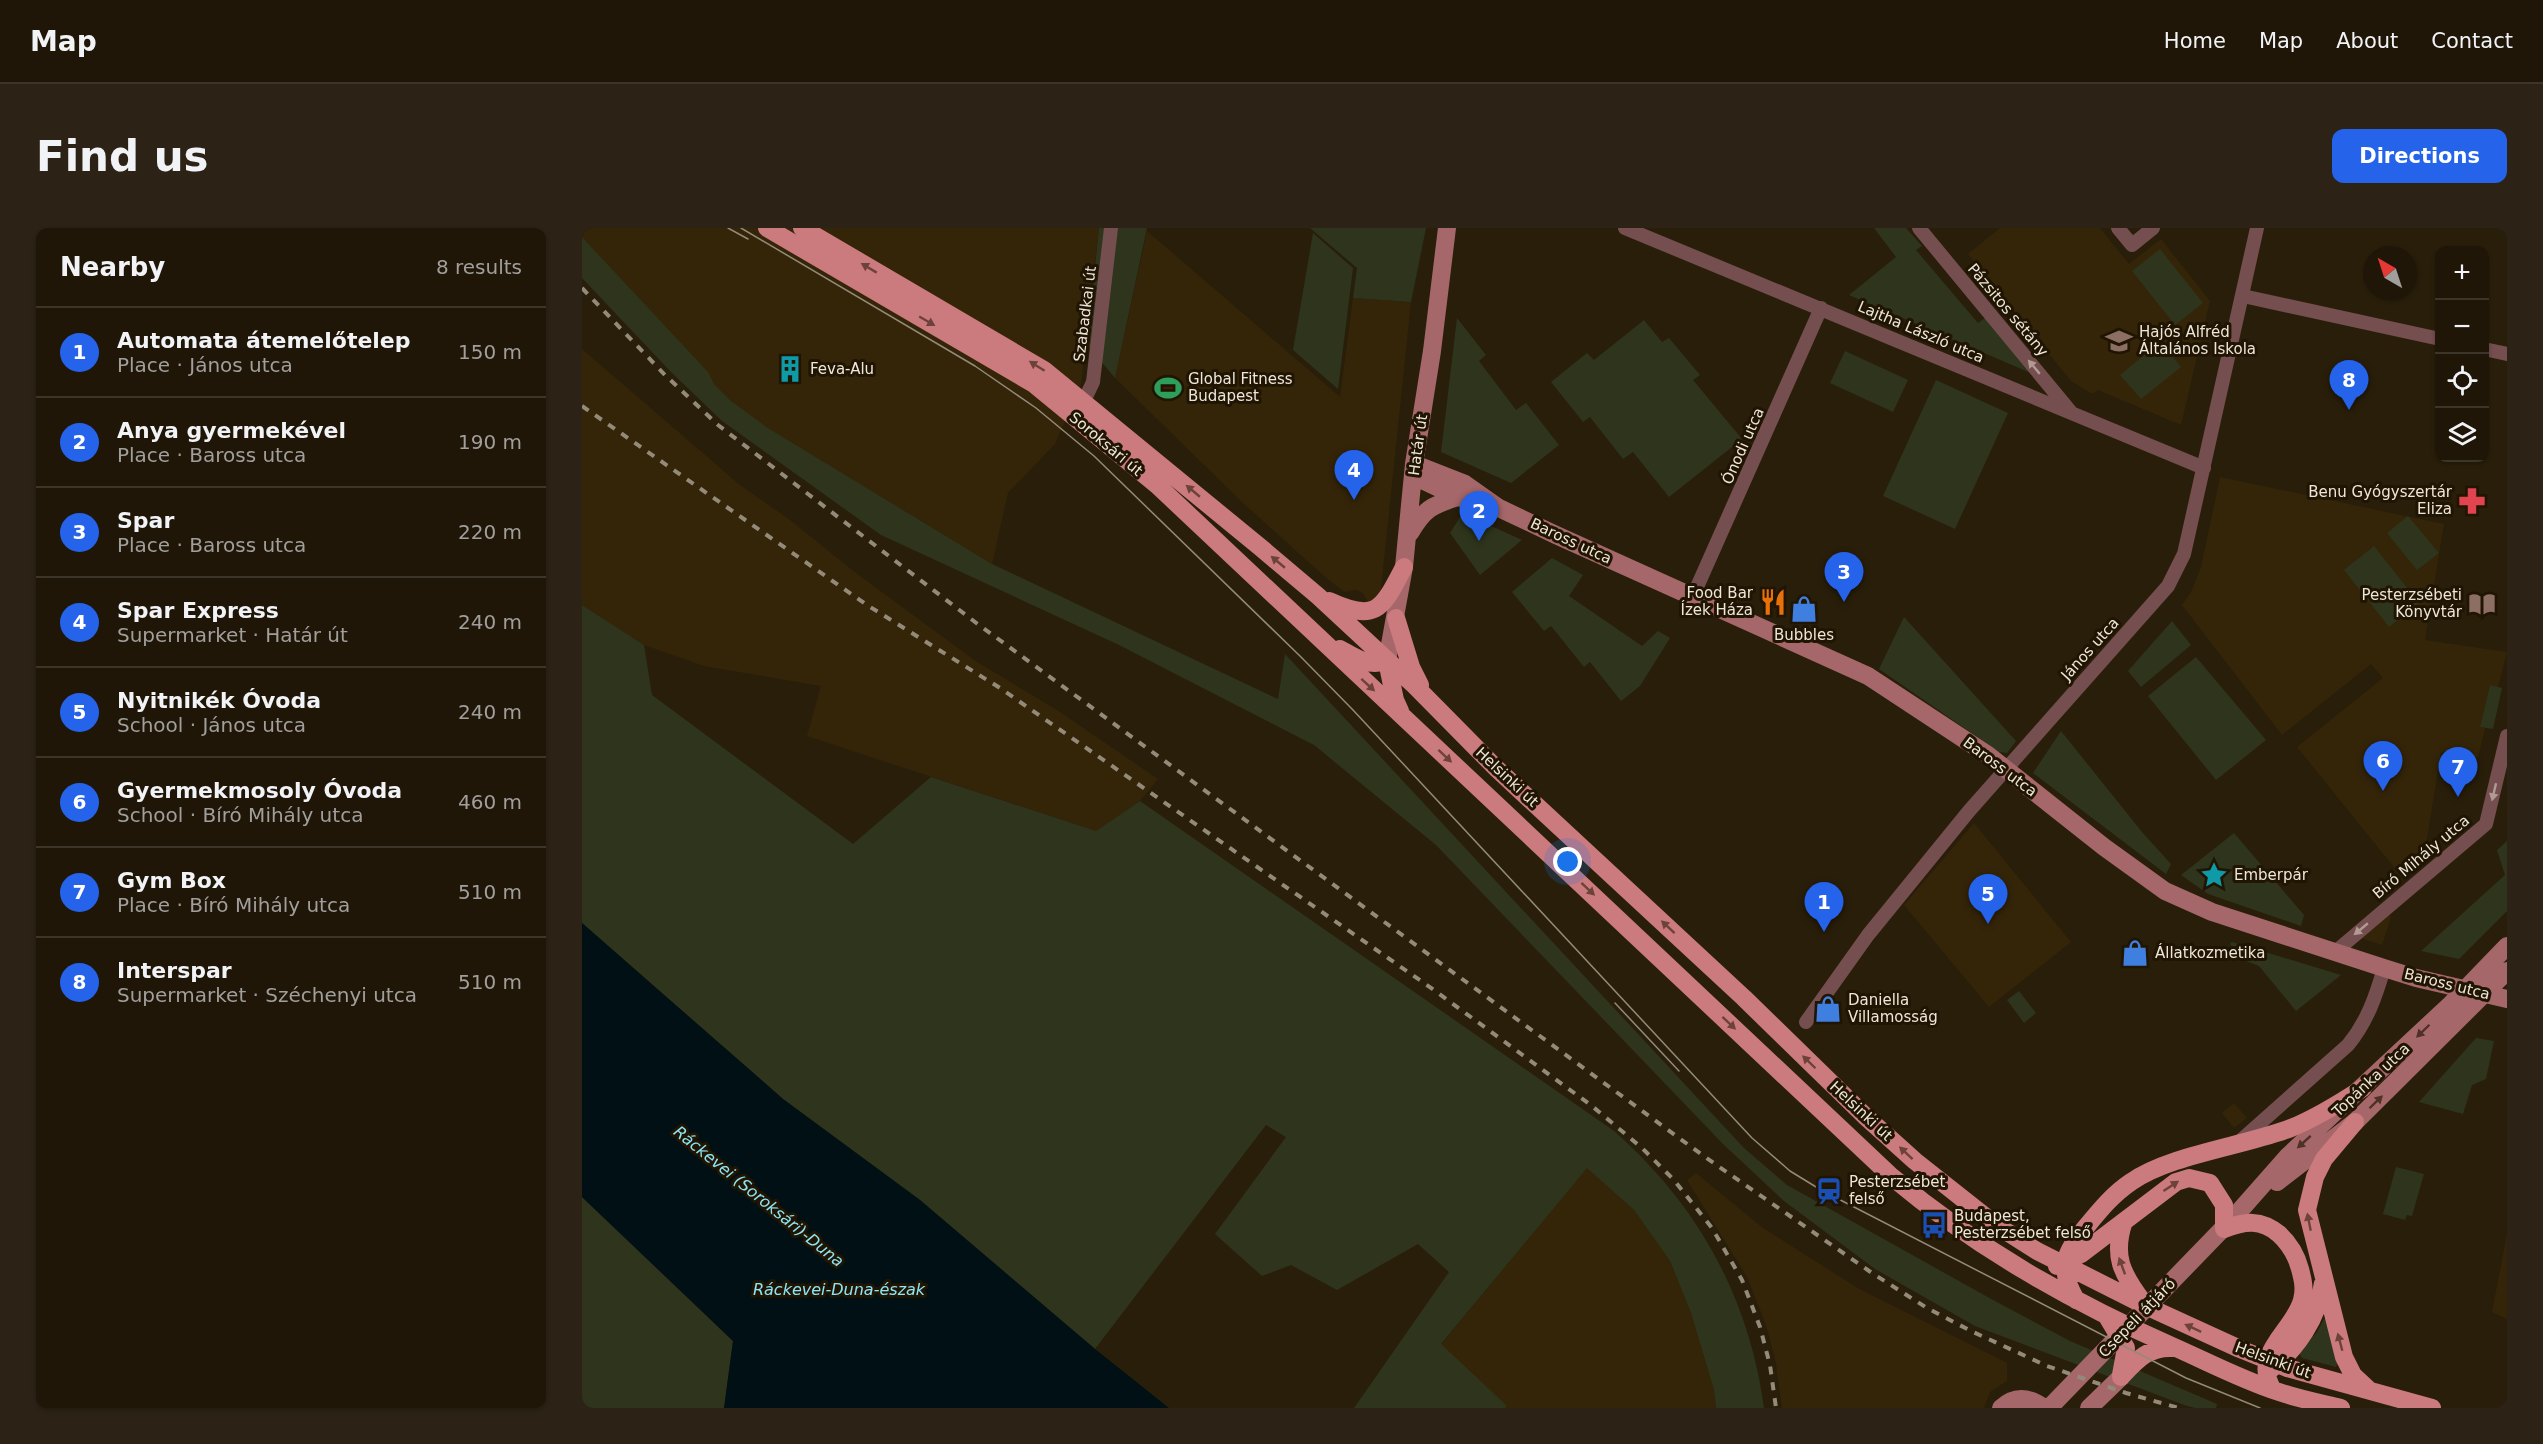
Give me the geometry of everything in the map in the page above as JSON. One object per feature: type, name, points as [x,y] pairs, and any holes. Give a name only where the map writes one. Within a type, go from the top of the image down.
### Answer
[{"type":"main road","name":"Soroksári út","points":[[767,228],[1034,384],[1156,485],[1402,716]]},
{"type":"main road","name":"Soroksári út","points":[[802,228],[1044,370],[1318,596],[1388,661]]},
{"type":"main road","points":[[1318,596],[1354,612],[1372,611],[1389,596],[1404,567]]},
{"type":"main road","points":[[1396,618],[1411,667],[1432,704]]},
{"type":"main road","points":[[1310,631],[1365,663],[1377,664],[1388,661],[1395,700],[1402,716]]},
{"type":"main road","name":"Helsinki út","points":[[1388,661],[1497,769],[1915,1161],[1996,1225],[2037,1251],[2146,1306],[2240,1349],[2271,1371],[2341,1408]]},
{"type":"main road","name":"Helsinki út","points":[[1402,716],[1892,1178],[2016,1267],[2107,1317],[2244,1379],[2271,1371],[2370,1390],[2432,1408]]},
{"type":"main road","points":[[2076,1300],[2067,1284],[2063,1263],[2076,1239],[2106,1202],[2132,1181],[2151,1171],[2178,1162],[2294,1127],[2363,1089]]},
{"type":"main road","points":[[2355,1122],[2324,1159],[2309,1193],[2307,1210],[2344,1357],[2353,1375],[2370,1390]]},
{"type":"main road","points":[[1923,1202],[1983,1232],[2041,1268],[2049,1268],[2081,1254],[2176,1182],[2188,1178],[2210,1183],[2218,1192],[2224,1205],[2224,1229],[2252,1221],[2266,1224],[2291,1247],[2297,1257],[2304,1288],[2303,1299],[2298,1311],[2289,1326],[2276,1339],[2240,1349]]},
{"type":"main road","points":[[2124,1221],[2119,1238],[2118,1255],[2123,1270],[2146,1306]]},
{"type":"main road","points":[[2037,1251],[2049,1252],[2059,1249],[2076,1239]]},
{"type":"main road","points":[[2271,1371],[2304,1333],[2314,1317],[2321,1299],[2323,1279]]},
{"type":"main road","points":[[2107,1317],[2120,1334],[2126,1348],[2121,1377]]},
{"type":"main road","points":[[2271,1371],[2276,1339]]},
{"type":"main road","points":[[2121,1377],[2148,1351],[2159,1347],[2177,1348]]},
{"type":"street","name":"Szabadkai út","points":[[1084,401],[1093,382],[1111,228]]},
{"type":"street","name":"Határ út","points":[[1388,661],[1404,567],[1414,470],[1447,228]]},
{"type":"street","name":"Lajtha László utca","points":[[1625,228],[2204,468]]},
{"type":"street","name":"Pázsitos sétány","points":[[1919,228],[2072,412]]},
{"type":"street","points":[[2118,228],[2132,245],[2153,228]]},
{"type":"street","name":"János utca","points":[[1806,1022],[1868,935],[2006,769],[2168,586],[2184,554],[2258,228]]},
{"type":"street","points":[[2243,296],[2435,338]]},
{"type":"street","name":"Ónodi utca","points":[[1693,596],[1749,476],[1821,308]]},
{"type":"street","points":[[2489,350],[2507,354]]},
{"type":"street","name":"Baross utca","points":[[1414,470],[1429,481],[1458,496],[1499,508],[1868,676],[2006,769],[2104,847],[2165,891],[2212,912],[2384,968],[2507,999]]},
{"type":"street","name":"Baross utca","points":[[1414,470],[1465,484],[1499,508]]},
{"type":"street","points":[[1406,540],[1420,516],[1440,502],[1458,496]]},
{"type":"street","name":"Bíró Mihály utca","points":[[2335,952],[2486,824],[2507,735]]},
{"type":"street","name":"Topánka utca","points":[[2224,1229],[2288,1156],[2363,1089],[2507,946]]},
{"type":"street","points":[[2235,1146],[2348,1045],[2361,1030],[2384,968]]},
{"type":"street","name":"Topánka utca","points":[[2236,1215],[2355,1122],[2507,971]]},
{"type":"street","name":"Csepeli átjáró","points":[[2047,1408],[2224,1229]]},
{"type":"street","points":[[2089,1408],[2121,1377]]},
{"type":"street","points":[[2002,1407],[2013,1399],[2026,1398],[2047,1408]]},
{"type":"shaded area","points":[[582,228],[1099,228],[1081,384],[1055,444],[1008,493],[992,564],[768,428],[730,400],[582,237]]},
{"type":"shaded area","name":"Hajós Alfréd Általános Iskola","points":[[2000,228],[2100,228],[2129,264],[2161,239],[2210,301],[2181,425],[2098,390],[2092,394],[2071,381],[1968,254]]},
{"type":"shaded area","points":[[1147,231],[1340,397],[1353,298],[1411,302],[1381,589],[1380,594],[1369,603],[1363,593],[1356,590],[1344,592],[1324,576],[1243,503],[1115,378]]},
{"type":"shaded area","points":[[582,349],[740,485],[790,520],[856,573],[977,662],[1057,710],[1158,779],[1140,801],[1096,831],[807,736],[821,686],[704,666],[644,645],[582,605]]},
{"type":"shaded area","points":[[2220,477],[2444,524],[2425,640],[2507,652],[2498,687],[2490,685],[2480,727],[2485,728],[2478,757],[2441,752],[2424,857],[2401,876],[2297,747],[2383,678],[2371,664],[2282,735],[2182,605],[2191,592],[2201,567]]},
{"type":"shaded area","points":[[1974,823],[2071,942],[1989,1007],[1904,905]]},
{"type":"shaded area","points":[[2386,912],[2391,917],[2382,945],[2357,937]]},
{"type":"shaded area","points":[[2234,1103],[2247,1118],[2234,1128],[2222,1113]]},
{"type":"shaded area","points":[[1587,1167],[1634,1210],[1670,1261],[1691,1313],[1714,1390],[1716,1408],[1389,1408]]},
{"type":"shaded area","points":[[1696,1173],[1763,1228],[1861,1290],[2007,1363],[2007,1381],[1990,1392],[1984,1408],[1782,1408],[1776,1363],[1766,1325],[1747,1277],[1687,1180]]},
{"type":"shaded area","points":[[2507,1234],[2507,1319],[2492,1312]]},
{"type":"green space","points":[[1099,228],[1147,228],[1115,378],[1087,345]]},
{"type":"green space","points":[[1310,228],[1426,228],[1411,302],[1353,298],[1357,268]]},
{"type":"green space","points":[[1874,228],[1906,228],[1922,246],[1916,250],[1978,323],[1985,318],[2033,374],[1849,295],[1896,257]]},
{"type":"green space","points":[[1313,233],[1353,268],[1338,389],[1293,350]]},
{"type":"green space","points":[[582,237],[708,372],[714,384],[730,400],[768,428],[992,564],[1278,699],[1285,654],[1744,1148],[1787,1185],[2070,1341],[2217,1404],[2216,1408],[2195,1408],[2184,1405],[1975,1326],[1875,1269],[1784,1201],[1723,1144],[1436,845],[1314,745],[1119,645],[881,535],[722,421],[670,371],[582,278]]},
{"type":"green space","points":[[2160,249],[2203,303],[2175,325],[2132,271]]},
{"type":"green space","points":[[1457,318],[1486,355],[1479,361],[1516,410],[1526,403],[1559,445],[1511,483],[1441,452]]},
{"type":"green space","points":[[1644,320],[1662,342],[1669,338],[1700,375],[1693,380],[1742,439],[1669,497],[1633,452],[1623,459],[1590,417],[1583,422],[1551,382],[1587,353],[1594,360]]},
{"type":"green space","points":[[2160,342],[2181,367],[2141,399],[2120,375]]},
{"type":"green space","points":[[1845,351],[1908,380],[1893,412],[1830,383]]},
{"type":"green space","points":[[1936,380],[2008,413],[1955,529],[1883,496]]},
{"type":"green space","points":[[1467,515],[1522,540],[1480,575],[1450,533],[1460,517]]},
{"type":"green space","points":[[2408,516],[2439,553],[2417,570],[2387,533]]},
{"type":"green space","points":[[2374,546],[2419,603],[2389,627],[2344,570]]},
{"type":"green space","points":[[1552,558],[1583,575],[1569,596],[1642,646],[1658,631],[1670,638],[1640,686],[1621,701],[1590,662],[1584,667],[1551,626],[1544,631],[1512,592]]},
{"type":"green space","points":[[582,605],[644,645],[652,695],[853,844],[931,777],[1096,831],[1140,801],[1614,1131],[1644,1160],[1671,1190],[1694,1222],[1715,1256],[1732,1291],[1757,1367],[1764,1408],[1716,1408],[1714,1390],[1691,1313],[1670,1261],[1634,1210],[1587,1168],[1441,1344],[1506,1405],[1505,1408],[1354,1408],[1449,1272],[1418,1244],[1337,1290],[1291,1265],[1262,1276],[1215,1234],[1286,1137],[1266,1125],[1095,1349],[920,1200],[783,1099],[582,923]]},
{"type":"green space","points":[[1904,617],[2016,741],[2007,753],[1999,752],[1879,669]]},
{"type":"green space","points":[[2172,621],[2191,645],[2141,687],[2128,671]]},
{"type":"green space","points":[[2196,657],[2266,740],[2216,780],[2148,696]]},
{"type":"green space","points":[[2490,685],[2502,688],[2493,729],[2480,727]]},
{"type":"green space","points":[[2061,731],[2142,832],[2171,864],[2166,874],[2033,773]]},
{"type":"green space","points":[[2234,833],[2304,915],[2301,926],[2208,894],[2181,875]]},
{"type":"green space","points":[[2507,841],[2507,911],[2459,959],[2421,951],[2505,875],[2497,850]]},
{"type":"green space","points":[[2232,942],[2341,975],[2296,1011],[2259,966],[2243,960],[2230,944]]},
{"type":"green space","points":[[2019,991],[2036,1013],[2024,1023],[2007,1000]]},
{"type":"green space","points":[[2476,1038],[2494,1041],[2486,1079],[2472,1085],[2463,1114],[2419,1102]]},
{"type":"green space","points":[[2396,1167],[2424,1174],[2412,1216],[2407,1215],[2405,1220],[2383,1214]]},
{"type":"green space","points":[[582,1197],[733,1341],[724,1408],[582,1408]]},
{"type":"green space","points":[[2324,1319],[2327,1319],[2338,1364],[2336,1367],[2302,1358],[2299,1353],[2317,1332]]},
{"type":"water","name":"Ráckevei-Duna-észak","points":[[582,923],[783,1099],[920,1200],[1095,1349],[1169,1408],[724,1408],[733,1341],[582,1197]]},
{"type":"tram line","points":[[728,228],[748,239]]},
{"type":"tram line","points":[[741,228],[975,366],[1036,408],[1094,456],[1353,710],[1752,1138],[1790,1171],[1821,1190],[2186,1378],[2260,1408]]},
{"type":"tram line","points":[[1615,1003],[1679,1071]]},
{"type":"railway","points":[[582,288],[665,375],[718,425],[975,622],[1705,1157],[1872,1273],[1927,1308],[2047,1366],[2179,1408]]},
{"type":"railway","points":[[582,406],[867,605],[1000,688],[1434,990],[1592,1106],[1642,1148],[1674,1180],[1712,1228],[1742,1280],[1760,1327],[1770,1365],[1776,1408]]},
{"type":"place","name":"Hajós Alfréd Általános Iskola","points":[[2119,341]]},
{"type":"place","name":"Feva-Alu","points":[[790,369]]},
{"type":"place","name":"Global Fitness Budapest","points":[[1168,388]]},
{"type":"place","name":"Interspar","points":[[2349,410]]},
{"type":"place","name":"Spar Express","points":[[1354,500]]},
{"type":"place","name":"Benu Gyógyszertár Eliza","points":[[2472,501]]},
{"type":"place","name":"Anya gyermekével","points":[[1479,541]]},
{"type":"place","name":"Food Bar Ízek Háza","points":[[1773,602]]},
{"type":"place","name":"Spar","points":[[1844,602]]},
{"type":"place","name":"Pesterzsébeti Könyvtár","points":[[2482,604]]},
{"type":"place","name":"Bubbles","points":[[1804,609]]},
{"type":"place","name":"Gyermekmosoly Óvoda","points":[[2383,791]]},
{"type":"place","name":"Gym Box","points":[[2458,797]]},
{"type":"place","name":"Emberpár","points":[[2214,875]]},
{"type":"place","name":"Nyitnikék Óvoda","points":[[1988,924]]},
{"type":"place","name":"Automata átemelőtelep","points":[[1824,932]]},
{"type":"place","name":"Állatkozmetika","points":[[2135,953]]},
{"type":"place","name":"Daniella Villamosság","points":[[1828,1009]]},
{"type":"place","name":"Pesterzsébet felső","points":[[1829,1191]]},
{"type":"place","name":"Budapest, Pesterzsébet felső","points":[[1934,1225]]},
{"type":"water label","name":"Ráckevei (Soroksári)-Duna","points":[[759,1196]]}]
